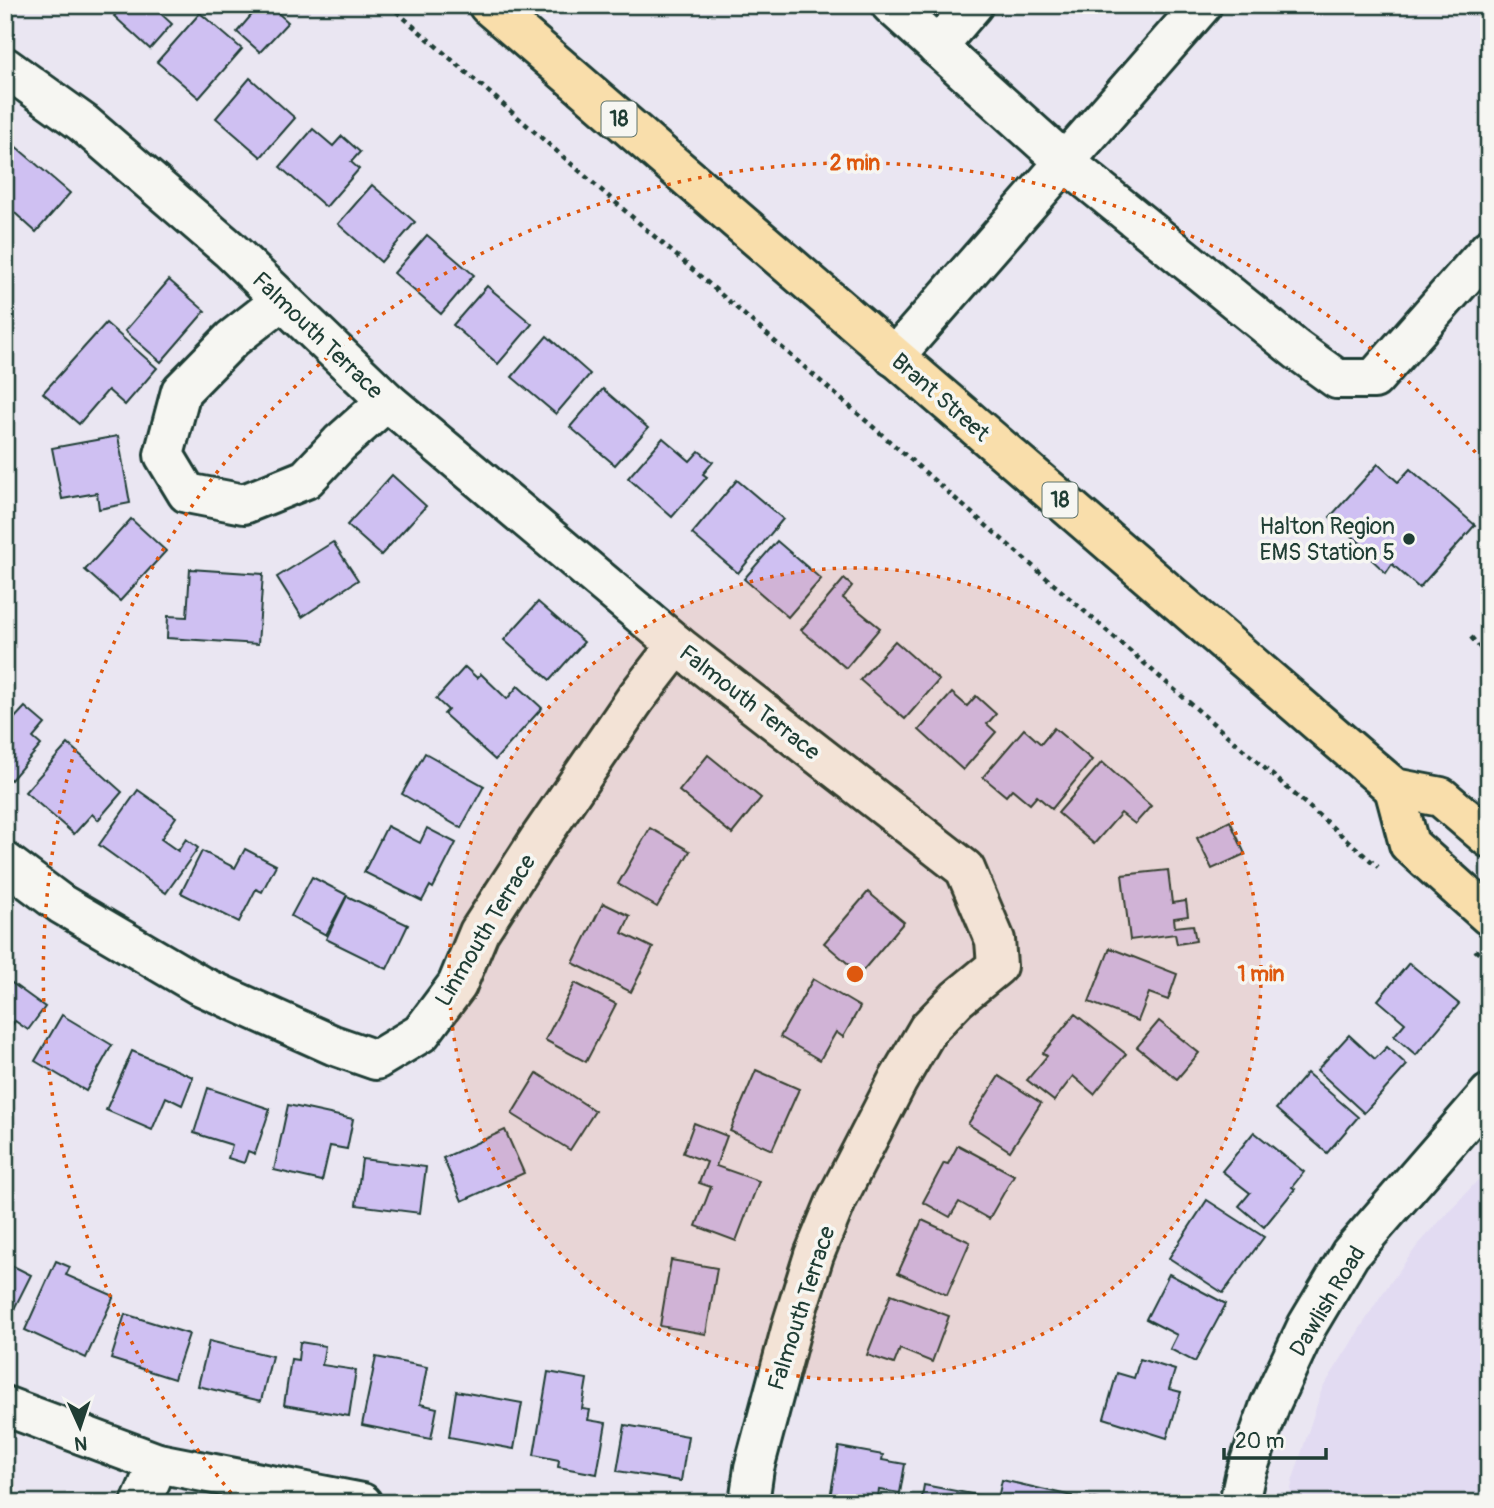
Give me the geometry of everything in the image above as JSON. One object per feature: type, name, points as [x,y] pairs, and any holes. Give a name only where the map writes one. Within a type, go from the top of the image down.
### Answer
[{"type":"main road","name":"Brant Street","points":[[488,5],[1394,788],[1441,797],[1489,838]]},
{"type":"main road","points":[[1394,788],[1409,844],[1480,931]]},
{"type":"street","points":[[891,5],[1065,162],[1297,350],[1337,379],[1374,379],[1489,249]]},
{"type":"street","points":[[937,47],[973,5]]},
{"type":"street","points":[[894,356],[1202,5]]},
{"type":"street","name":"Falmouth Terrace","points":[[5,68],[83,123],[229,249],[387,401],[677,645],[965,869],[995,940],[997,967],[957,999],[928,1029],[837,1199],[814,1255],[793,1322],[754,1468],[749,1503]]},
{"type":"street","points":[[282,300],[232,339],[181,391],[164,455],[187,493],[244,504],[306,479],[340,443],[387,401]]},
{"type":"street","name":"Linmouth Terrace","points":[[5,862],[61,904],[199,985],[333,1045],[376,1060],[421,1033],[457,985],[479,932],[636,698],[677,645]]},
{"type":"street","name":"Dawlish Road","points":[[1239,1503],[1245,1476],[1270,1405],[1307,1326],[1350,1254],[1489,1094]]},
{"type":"street","points":[[5,1406],[158,1463],[362,1503]]},
{"type":"street","points":[[141,1503],[158,1463]]},
{"type":"path","points":[[389,5],[1383,870]]},
{"type":"path","points":[[1471,637],[1489,658]]},
{"type":"path","points":[[1480,931],[1489,962]]},
{"type":"shaded area","points":[[1489,1168],[1489,1503],[1288,1503],[1322,1389],[1380,1297],[1417,1246]]},
{"type":"building","points":[[108,5],[166,5],[160,13],[172,24],[150,49],[114,16],[117,13]]},
{"type":"building","points":[[260,5],[269,5],[288,22],[260,52],[237,32]]},
{"type":"building","points":[[200,13],[242,49],[199,98],[157,62]]},
{"type":"building","points":[[250,78],[295,118],[261,157],[216,118]]},
{"type":"building","points":[[313,129],[333,146],[342,136],[360,152],[351,162],[359,169],[326,207],[280,167]]},
{"type":"building","points":[[7,139],[70,193],[36,232],[5,204]]},
{"type":"building","points":[[372,185],[415,222],[381,262],[338,224]]},
{"type":"building","points":[[427,235],[474,275],[441,314],[394,273]]},
{"type":"building","points":[[169,280],[205,311],[161,362],[125,331]]},
{"type":"building","points":[[487,286],[532,324],[498,364],[453,325]]},
{"type":"building","points":[[106,323],[157,368],[125,405],[108,390],[79,424],[43,393]]},
{"type":"building","points":[[547,336],[590,374],[556,414],[512,377]]},
{"type":"building","points":[[603,389],[648,428],[615,465],[570,427]]},
{"type":"building","points":[[118,436],[130,503],[99,509],[97,493],[62,499],[52,448]]},
{"type":"building","points":[[663,438],[690,461],[699,451],[713,462],[703,474],[707,477],[672,517],[628,478]]},
{"type":"building","name":"Halton Region EMS Station 5","points":[[1378,464],[1398,482],[1410,469],[1475,525],[1419,588],[1392,564],[1386,573],[1370,558],[1373,554],[1330,517]]},
{"type":"building","points":[[392,475],[426,506],[381,555],[347,525]]},
{"type":"building","points":[[737,480],[783,519],[738,573],[692,534]]},
{"type":"building","points":[[131,519],[166,551],[120,601],[85,570]]},
{"type":"building","points":[[777,541],[821,579],[788,617],[744,579]]},
{"type":"building","points":[[333,542],[358,580],[302,617],[277,577]]},
{"type":"building","points":[[190,569],[263,574],[258,644],[167,638],[168,616],[187,617]]},
{"type":"building","points":[[844,579],[852,586],[843,598],[880,628],[846,668],[801,630]]},
{"type":"building","points":[[538,602],[584,642],[550,680],[504,640]]},
{"type":"building","points":[[895,641],[939,680],[905,719],[860,680]]},
{"type":"building","points":[[465,667],[477,678],[481,674],[507,699],[518,686],[542,708],[495,760],[444,714],[448,710],[436,699]]},
{"type":"building","points":[[952,693],[967,706],[976,696],[996,714],[987,724],[996,732],[963,770],[919,730]]},
{"type":"building","points":[[25,707],[45,724],[33,738],[41,745],[11,780],[5,775],[5,714],[13,720]]},
{"type":"building","points":[[1054,728],[1092,760],[1052,809],[1037,796],[1030,804],[1012,789],[1006,796],[983,777],[1024,729],[1041,744]]},
{"type":"building","points":[[68,744],[122,792],[98,820],[92,814],[74,834],[25,792]]},
{"type":"building","points":[[425,753],[484,786],[461,828],[402,794]]},
{"type":"building","points":[[708,755],[761,798],[732,834],[679,791]]},
{"type":"building","points":[[1102,762],[1151,806],[1135,824],[1121,813],[1094,844],[1058,813]]},
{"type":"building","points":[[138,790],[176,817],[161,839],[178,851],[186,839],[198,848],[166,893],[99,845]]},
{"type":"building","points":[[1230,821],[1245,854],[1212,869],[1197,838]]},
{"type":"building","points":[[387,826],[420,843],[427,828],[456,843],[433,888],[430,886],[422,901],[364,872]]},
{"type":"building","points":[[650,828],[690,851],[657,907],[618,884]]},
{"type":"building","points":[[245,849],[276,865],[262,892],[256,889],[239,922],[181,893],[202,851],[235,868]]},
{"type":"building","points":[[1168,870],[1172,903],[1186,901],[1188,916],[1174,918],[1175,927],[1193,925],[1196,941],[1177,944],[1175,934],[1130,940],[1122,875]]},
{"type":"building","points":[[312,877],[347,895],[326,935],[291,916]]},
{"type":"building","points":[[868,892],[904,922],[860,974],[824,943]]},
{"type":"building","points":[[347,896],[408,925],[387,969],[326,939]]},
{"type":"building","points":[[603,903],[630,916],[622,933],[653,948],[631,992],[573,963]]},
{"type":"building","points":[[1110,948],[1177,974],[1168,1000],[1149,993],[1138,1021],[1089,1002]]},
{"type":"building","points":[[1409,963],[1459,1004],[1416,1055],[1394,1036],[1405,1023],[1378,1000]]},
{"type":"building","points":[[5,978],[45,1007],[28,1030],[15,1021],[5,1035]]},
{"type":"building","points":[[813,979],[860,1007],[843,1037],[836,1032],[820,1060],[780,1037]]},
{"type":"building","points":[[575,983],[616,1004],[586,1062],[545,1040]]},
{"type":"building","points":[[1075,1014],[1126,1054],[1094,1094],[1073,1076],[1054,1101],[1027,1080],[1047,1056],[1043,1053]]},
{"type":"building","points":[[62,1015],[112,1045],[86,1091],[35,1061]]},
{"type":"building","points":[[1159,1021],[1199,1053],[1177,1079],[1137,1047]]},
{"type":"building","points":[[1349,1035],[1375,1059],[1387,1047],[1407,1065],[1364,1113],[1317,1070]]},
{"type":"building","points":[[132,1051],[193,1077],[182,1105],[166,1097],[152,1130],[106,1110]]},
{"type":"building","points":[[756,1070],[799,1089],[772,1150],[730,1131]]},
{"type":"building","points":[[537,1073],[595,1111],[570,1150],[512,1114]]},
{"type":"building","points":[[1307,1073],[1358,1117],[1327,1153],[1276,1109]]},
{"type":"building","points":[[999,1076],[1041,1103],[1010,1151],[968,1124]]},
{"type":"building","points":[[208,1088],[270,1109],[255,1154],[248,1151],[244,1163],[228,1158],[232,1145],[194,1133]]},
{"type":"building","points":[[288,1105],[353,1119],[347,1149],[330,1146],[322,1181],[274,1170]]},
{"type":"building","points":[[694,1123],[727,1136],[716,1166],[759,1181],[736,1241],[696,1226],[711,1187],[699,1183],[707,1162],[683,1153]]},
{"type":"building","points":[[505,1130],[524,1173],[462,1201],[443,1158]]},
{"type":"building","points":[[1254,1132],[1304,1172],[1292,1187],[1295,1189],[1264,1227],[1239,1206],[1250,1193],[1222,1171]]},
{"type":"building","points":[[958,1145],[1014,1175],[989,1219],[959,1202],[950,1217],[923,1202],[944,1163],[948,1164]]},
{"type":"building","points":[[362,1159],[426,1167],[420,1213],[356,1205]]},
{"type":"building","points":[[1207,1200],[1264,1237],[1223,1293],[1169,1258]]},
{"type":"building","points":[[922,1220],[970,1242],[947,1295],[898,1273]]},
{"type":"building","points":[[671,1260],[717,1268],[706,1334],[660,1326]]},
{"type":"building","points":[[56,1261],[70,1267],[66,1275],[114,1296],[86,1358],[25,1330]]},
{"type":"building","points":[[5,1262],[31,1275],[9,1319],[5,1317]]},
{"type":"building","points":[[1169,1274],[1226,1304],[1195,1362],[1170,1349],[1177,1335],[1146,1319]]},
{"type":"building","points":[[891,1294],[949,1316],[932,1362],[900,1349],[894,1364],[867,1355]]},
{"type":"building","points":[[125,1314],[189,1334],[174,1379],[111,1359]]},
{"type":"building","points":[[209,1341],[272,1356],[261,1401],[198,1386]]},
{"type":"building","points":[[300,1342],[325,1346],[322,1365],[356,1370],[349,1416],[284,1405],[291,1359],[298,1360]]},
{"type":"building","points":[[376,1357],[427,1367],[420,1404],[437,1408],[431,1439],[362,1425]]},
{"type":"building","points":[[1140,1359],[1175,1370],[1169,1389],[1181,1392],[1167,1438],[1104,1418],[1117,1373],[1134,1378]]},
{"type":"building","points":[[548,1372],[587,1379],[582,1409],[590,1410],[588,1420],[606,1423],[597,1474],[558,1467],[559,1460],[534,1455]]},
{"type":"building","points":[[456,1391],[522,1403],[514,1449],[449,1437]]},
{"type":"building","points":[[625,1425],[688,1436],[681,1481],[617,1471]]},
{"type":"building","points":[[839,1447],[883,1455],[882,1460],[905,1464],[900,1493],[879,1490],[877,1503],[829,1503]]},
{"type":"building","points":[[1002,1480],[1072,1496],[1071,1503],[997,1503]]},
{"type":"building","points":[[924,1485],[988,1497],[987,1503],[921,1503]]},
{"type":"building","points":[[1091,1498],[1112,1503],[1090,1503]]},
{"type":"place","name":"Halton Region EMS Station 5","points":[[1409,539]]}]
